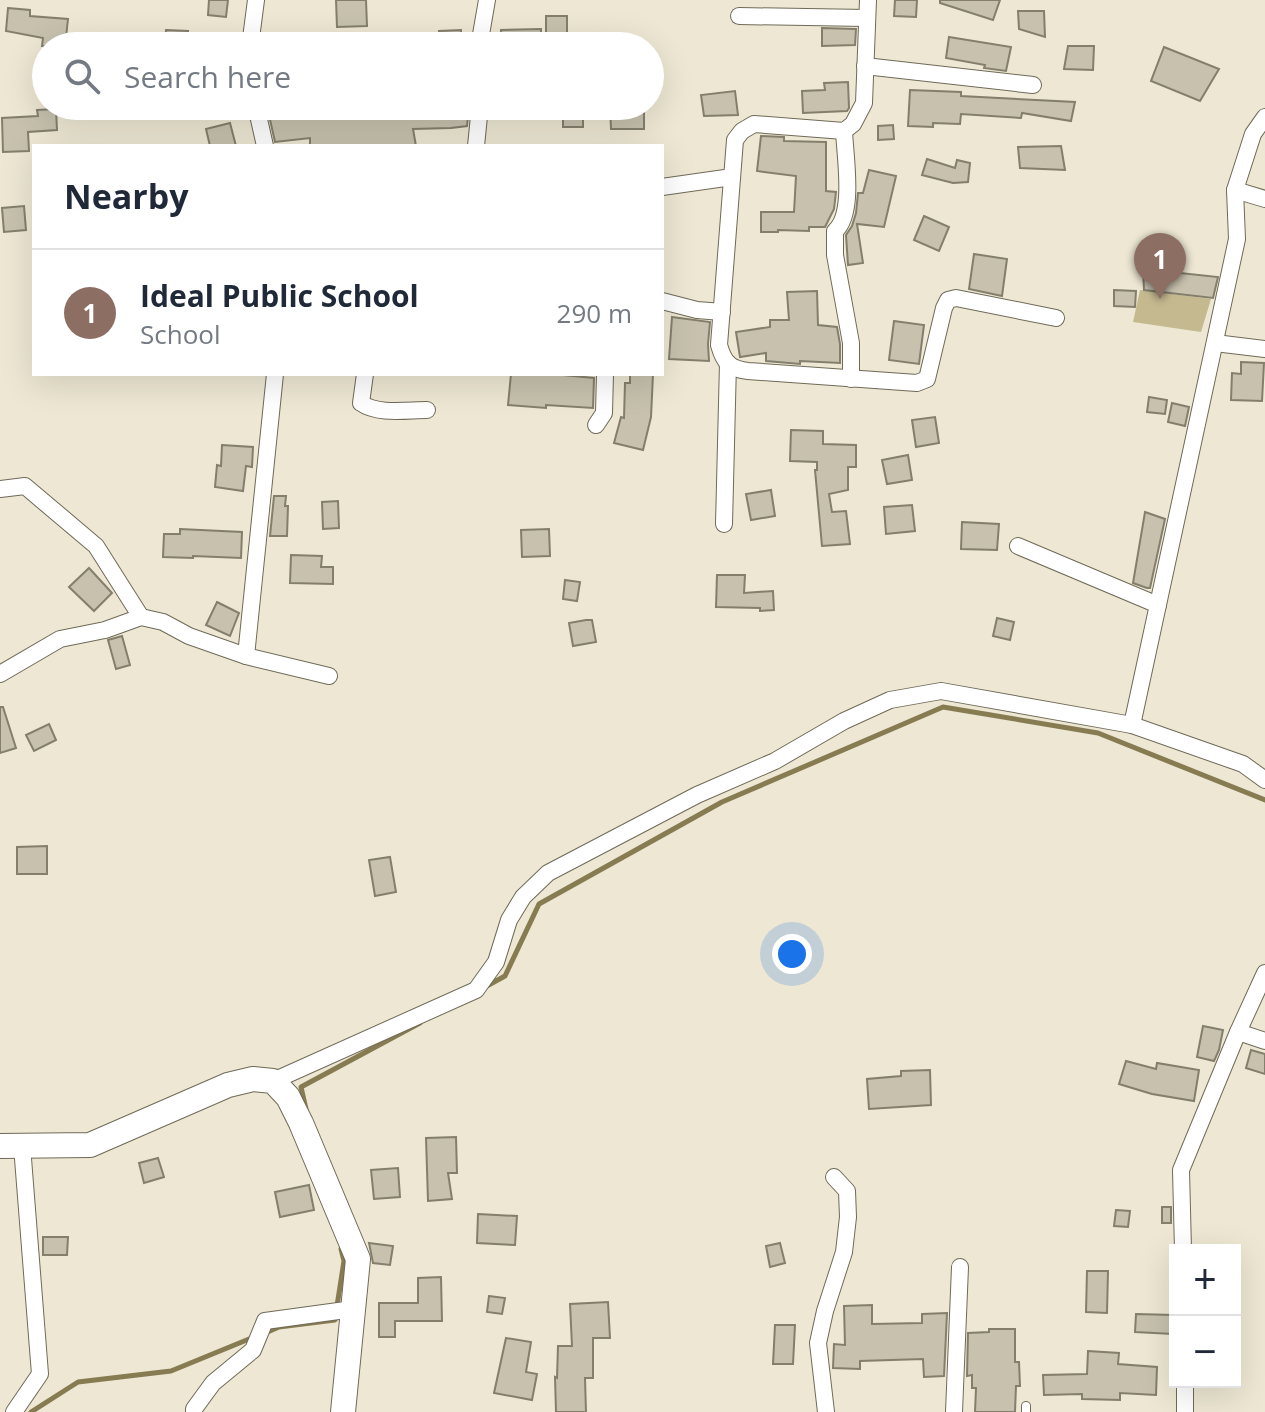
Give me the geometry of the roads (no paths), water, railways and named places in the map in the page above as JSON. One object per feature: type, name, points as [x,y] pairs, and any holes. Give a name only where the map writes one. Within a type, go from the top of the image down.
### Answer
[{"type":"street","points":[[252,32],[256,0]]},
{"type":"street","points":[[481,32],[487,0]]},
{"type":"street","points":[[868,0],[864,103],[853,124],[844,131],[754,124],[735,140],[719,345],[723,358],[735,370],[917,383],[927,379],[948,300],[956,298],[1056,318]]},
{"type":"street","points":[[739,16],[867,18]]},
{"type":"street","points":[[865,66],[1033,85]]},
{"type":"street","points":[[1132,725],[1237,239],[1235,190],[1253,134],[1265,117]]},
{"type":"street","points":[[259,120],[265,144]]},
{"type":"street","points":[[476,144],[479,120]]},
{"type":"street","points":[[844,131],[847,199],[841,226],[835,231],[835,255],[851,343],[851,379]]},
{"type":"street","points":[[664,187],[732,177]]},
{"type":"street","points":[[1235,190],[1265,199]]},
{"type":"street","points":[[664,302],[697,310],[722,312]]},
{"type":"street","points":[[1215,343],[1265,349]]},
{"type":"street","points":[[724,524],[728,363]]},
{"type":"street","points":[[246,656],[275,376]]},
{"type":"street","points":[[365,376],[361,403],[365,407],[427,410]]},
{"type":"street","points":[[596,425],[604,413],[605,376]]},
{"type":"street","points":[[0,489],[25,486],[96,546],[141,617]]},
{"type":"street","points":[[1018,546],[1158,605]]},
{"type":"street","points":[[0,674],[60,639],[105,630],[141,617],[163,622],[189,636],[246,656],[329,676]]},
{"type":"street","points":[[14,1412],[40,1374],[11,1146],[90,1145],[228,1085],[253,1079],[273,1081],[476,990],[496,962],[509,920],[523,897],[548,873],[697,795],[775,761],[844,721],[890,700],[941,691],[1132,725],[1243,764],[1262,778],[1265,758]]},
{"type":"street","points":[[1183,1244],[1181,1170],[1265,973]]},
{"type":"street","points":[[1238,1032],[1265,1041]]},
{"type":"street","points":[[273,1081],[288,1097],[301,1123],[358,1259],[343,1412]]},
{"type":"street","points":[[826,1412],[818,1343],[844,1252],[848,1217],[847,1191],[834,1177]]},
{"type":"street","points":[[954,1412],[960,1267]]},
{"type":"street","points":[[194,1412],[213,1383],[253,1350],[265,1321],[353,1309]]},
{"type":"street","points":[[1185,1388],[1185,1412]]},
{"type":"waterway","points":[[485,987],[505,976],[539,904],[722,802],[943,707],[1098,733],[1265,800]]},
{"type":"waterway","points":[[306,1109],[301,1087],[420,1023]]},
{"type":"waterway","points":[[337,1306],[344,1261],[341,1249]]},
{"type":"waterway","points":[[263,1334],[279,1327],[335,1320],[336,1316]]},
{"type":"waterway","points":[[31,1412],[78,1382],[171,1371],[254,1337]]},
{"type":"place","name":"Ideal Public School","points":[[1160,299]]}]
